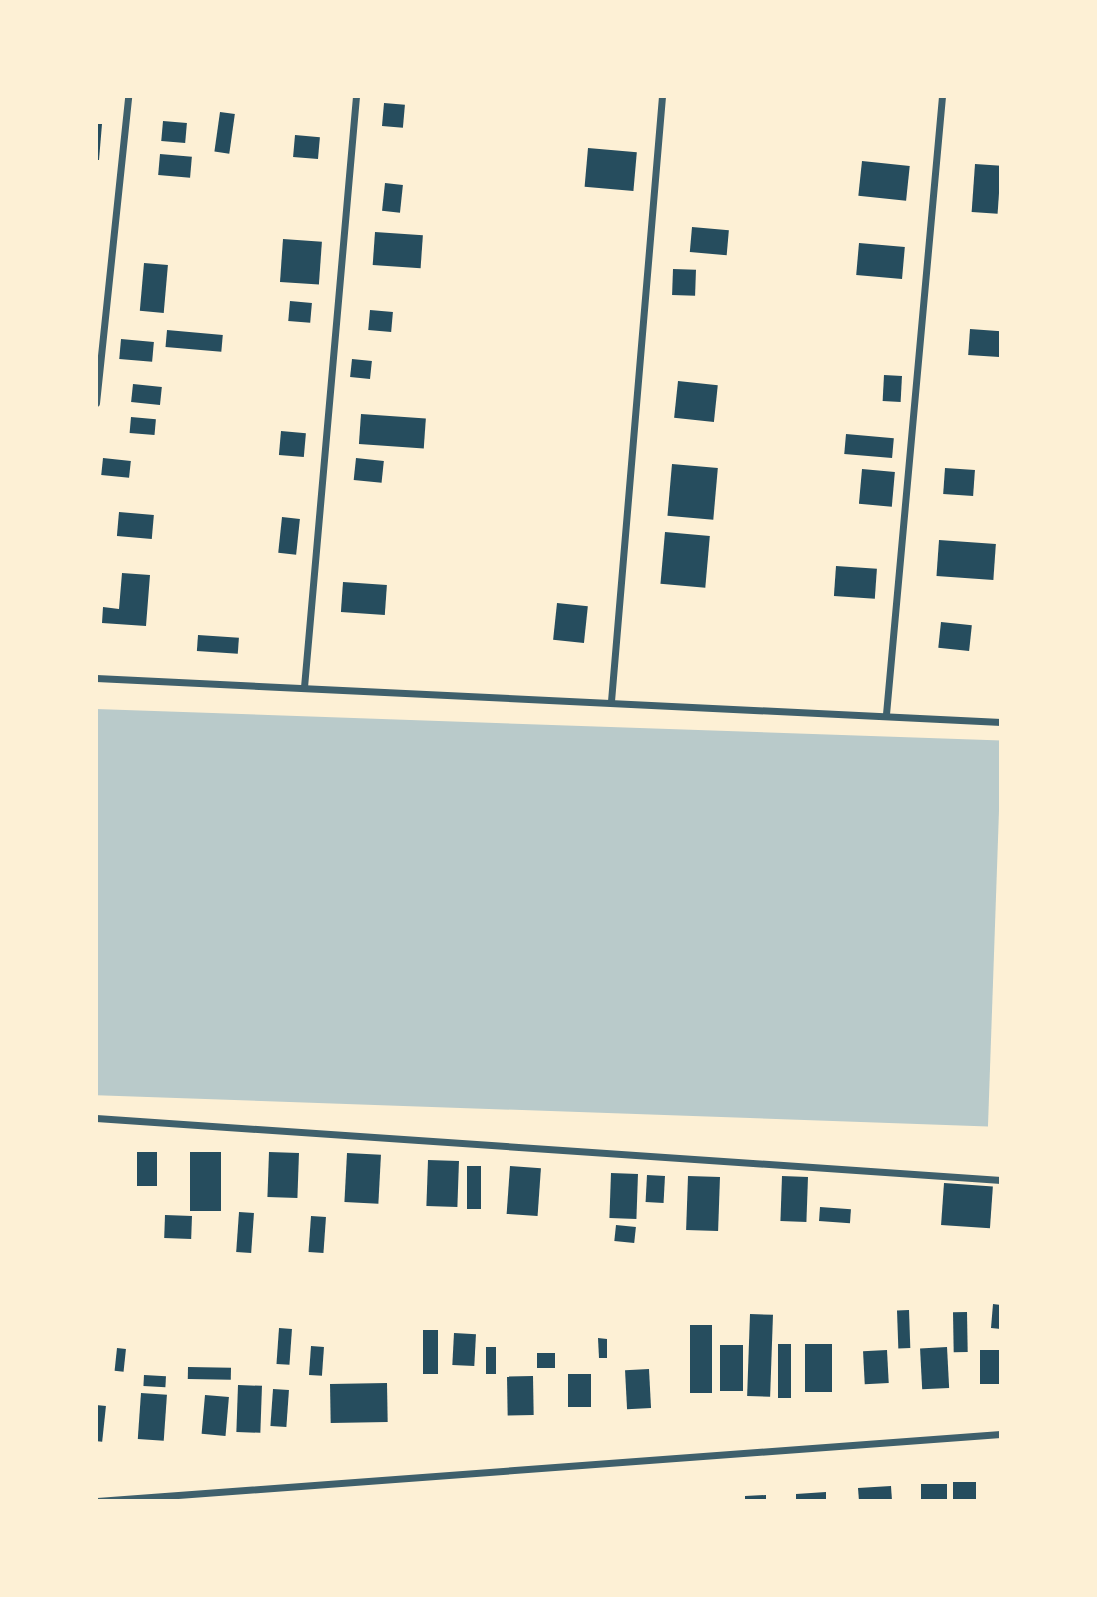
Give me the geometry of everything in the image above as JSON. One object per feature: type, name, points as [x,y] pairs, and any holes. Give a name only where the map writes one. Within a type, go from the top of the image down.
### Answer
[{"type":"street","points":[[96,403],[128,96]]},
{"type":"street","points":[[304,687],[356,96]]},
{"type":"street","points":[[611,701],[662,96]]},
{"type":"street","points":[[886,714],[942,96]]},
{"type":"street","points":[[96,678],[886,714],[1001,722]]},
{"type":"street","points":[[96,1118],[1001,1180]]},
{"type":"street","points":[[97,1501],[1001,1434]]},
{"type":"shaded area","points":[[96,709],[1001,741],[988,1126],[96,1095]]},
{"type":"building","points":[[384,103],[405,105],[403,128],[382,126]]},
{"type":"building","points":[[220,112],[235,114],[229,154],[214,152]]},
{"type":"building","points":[[163,121],[187,123],[185,143],[161,141]]},
{"type":"building","points":[[96,124],[102,124],[99,160],[96,160]]},
{"type":"building","points":[[295,135],[320,137],[318,159],[293,157]]},
{"type":"building","points":[[588,148],[637,152],[633,191],[585,187]]},
{"type":"building","points":[[160,154],[192,157],[190,178],[158,175]]},
{"type":"building","points":[[862,161],[910,166],[906,201],[858,196]]},
{"type":"building","points":[[975,164],[1001,166],[998,214],[972,212]]},
{"type":"building","points":[[385,183],[403,185],[400,213],[382,211]]},
{"type":"building","points":[[692,227],[729,230],[727,255],[690,252]]},
{"type":"building","points":[[375,232],[423,235],[421,268],[373,265]]},
{"type":"building","points":[[283,239],[322,242],[319,285],[280,282]]},
{"type":"building","points":[[859,243],[905,247],[902,279],[856,275]]},
{"type":"building","points":[[144,263],[168,265],[164,313],[140,311]]},
{"type":"building","points":[[673,269],[696,270],[695,296],[672,295]]},
{"type":"building","points":[[290,301],[312,303],[310,323],[288,321]]},
{"type":"building","points":[[370,310],[393,312],[391,332],[368,330]]},
{"type":"building","points":[[970,329],[1001,331],[999,357],[968,355]]},
{"type":"building","points":[[167,330],[223,335],[221,352],[166,347]]},
{"type":"building","points":[[121,339],[154,342],[152,362],[119,359]]},
{"type":"building","points":[[352,359],[372,361],[370,379],[350,377]]},
{"type":"building","points":[[884,375],[902,376],[901,402],[883,401]]},
{"type":"building","points":[[678,381],[718,385],[714,422],[674,418]]},
{"type":"building","points":[[133,384],[162,387],[160,405],[131,402]]},
{"type":"building","points":[[361,414],[426,419],[424,448],[359,444]]},
{"type":"building","points":[[131,417],[156,419],[155,435],[130,433]]},
{"type":"building","points":[[281,431],[306,433],[304,457],[279,455]]},
{"type":"building","points":[[846,434],[894,438],[892,458],[844,454]]},
{"type":"building","points":[[103,458],[131,461],[129,478],[101,475]]},
{"type":"building","points":[[356,458],[384,461],[382,483],[354,480]]},
{"type":"building","points":[[672,464],[718,468],[713,520],[667,516]]},
{"type":"building","points":[[945,468],[975,470],[973,496],[943,494]]},
{"type":"building","points":[[862,469],[895,472],[892,507],[859,504]]},
{"type":"building","points":[[119,512],[154,515],[152,539],[117,536]]},
{"type":"building","points":[[282,517],[300,519],[296,555],[278,553]]},
{"type":"building","points":[[665,532],[710,536],[705,588],[660,584]]},
{"type":"building","points":[[939,540],[996,544],[993,580],[936,576]]},
{"type":"building","points":[[836,566],[877,569],[875,599],[834,596]]},
{"type":"building","points":[[122,573],[150,575],[146,626],[102,623],[103,607],[119,609]]},
{"type":"building","points":[[343,582],[387,585],[385,615],[341,612]]},
{"type":"building","points":[[557,603],[588,606],[584,643],[553,640]]},
{"type":"building","points":[[941,622],[972,625],[969,651],[938,648]]},
{"type":"building","points":[[198,635],[239,638],[238,654],[197,651]]},
{"type":"building","points":[[137,1152],[157,1152],[157,1186],[137,1186]]},
{"type":"building","points":[[190,1152],[221,1152],[221,1211],[190,1211]]},
{"type":"building","points":[[269,1152],[299,1153],[297,1198],[267,1197]]},
{"type":"building","points":[[347,1153],[381,1155],[378,1204],[344,1202]]},
{"type":"building","points":[[428,1160],[459,1161],[457,1207],[426,1206]]},
{"type":"building","points":[[467,1166],[481,1166],[481,1209],[467,1209]]},
{"type":"building","points":[[510,1166],[541,1168],[538,1216],[507,1214]]},
{"type":"building","points":[[611,1173],[638,1174],[636,1219],[609,1218]]},
{"type":"building","points":[[647,1175],[665,1176],[664,1203],[646,1202]]},
{"type":"building","points":[[688,1176],[720,1177],[718,1231],[686,1230]]},
{"type":"building","points":[[782,1176],[808,1177],[806,1222],[780,1221]]},
{"type":"building","points":[[944,1183],[993,1186],[990,1228],[941,1225]]},
{"type":"building","points":[[820,1207],[851,1209],[850,1223],[819,1221]]},
{"type":"building","points":[[239,1212],[254,1213],[251,1253],[236,1252]]},
{"type":"building","points":[[165,1215],[192,1216],[191,1239],[164,1238]]},
{"type":"building","points":[[311,1216],[326,1217],[323,1253],[308,1252]]},
{"type":"building","points":[[616,1225],[636,1227],[634,1243],[614,1241]]},
{"type":"building","points":[[993,1304],[1001,1305],[1001,1329],[991,1328]]},
{"type":"building","points":[[897,1310],[909,1310],[910,1348],[898,1348]]},
{"type":"building","points":[[953,1312],[967,1312],[968,1352],[954,1352]]},
{"type":"building","points":[[750,1314],[773,1315],[770,1397],[747,1396]]},
{"type":"building","points":[[690,1325],[712,1325],[712,1393],[690,1393]]},
{"type":"building","points":[[279,1328],[292,1329],[289,1365],[276,1364]]},
{"type":"building","points":[[423,1330],[438,1330],[438,1374],[423,1374]]},
{"type":"building","points":[[454,1333],[476,1334],[474,1366],[452,1365]]},
{"type":"building","points":[[598,1338],[607,1339],[607,1358],[599,1358]]},
{"type":"building","points":[[778,1344],[791,1344],[791,1398],[778,1398]]},
{"type":"building","points":[[805,1344],[832,1344],[832,1392],[805,1392]]},
{"type":"building","points":[[720,1345],[743,1345],[743,1391],[720,1391]]},
{"type":"building","points":[[311,1346],[324,1347],[322,1376],[309,1375]]},
{"type":"building","points":[[486,1347],[496,1347],[496,1374],[486,1374]]},
{"type":"building","points":[[947,1347],[949,1388],[922,1389],[920,1348]]},
{"type":"building","points":[[117,1348],[126,1349],[124,1372],[115,1371]]},
{"type":"building","points":[[887,1350],[889,1383],[865,1384],[863,1351]]},
{"type":"building","points":[[980,1350],[1001,1350],[1001,1384],[980,1384]]},
{"type":"building","points":[[537,1353],[555,1353],[555,1368],[537,1368]]},
{"type":"building","points":[[188,1367],[231,1368],[231,1380],[188,1379]]},
{"type":"building","points":[[649,1369],[651,1408],[627,1409],[625,1370]]},
{"type":"building","points":[[568,1374],[591,1374],[591,1407],[568,1407]]},
{"type":"building","points":[[144,1375],[166,1376],[165,1387],[143,1386]]},
{"type":"building","points":[[507,1376],[533,1376],[534,1415],[508,1415]]},
{"type":"building","points":[[387,1383],[388,1422],[331,1423],[330,1384]]},
{"type":"building","points":[[238,1385],[262,1386],[260,1433],[236,1432]]},
{"type":"building","points":[[273,1389],[289,1390],[286,1427],[270,1426]]},
{"type":"building","points":[[141,1393],[167,1395],[164,1441],[138,1439]]},
{"type":"building","points":[[205,1395],[229,1397],[226,1436],[202,1434]]},
{"type":"building","points":[[96,1405],[106,1406],[102,1442],[96,1441]]},
{"type":"building","points":[[953,1482],[976,1482],[976,1501],[953,1501]]},
{"type":"building","points":[[921,1484],[947,1484],[947,1501],[921,1501]]},
{"type":"building","points":[[891,1486],[892,1501],[859,1501],[858,1488]]},
{"type":"building","points":[[826,1492],[826,1501],[796,1501],[796,1494]]},
{"type":"building","points":[[766,1495],[766,1501],[745,1501],[745,1496]]}]
